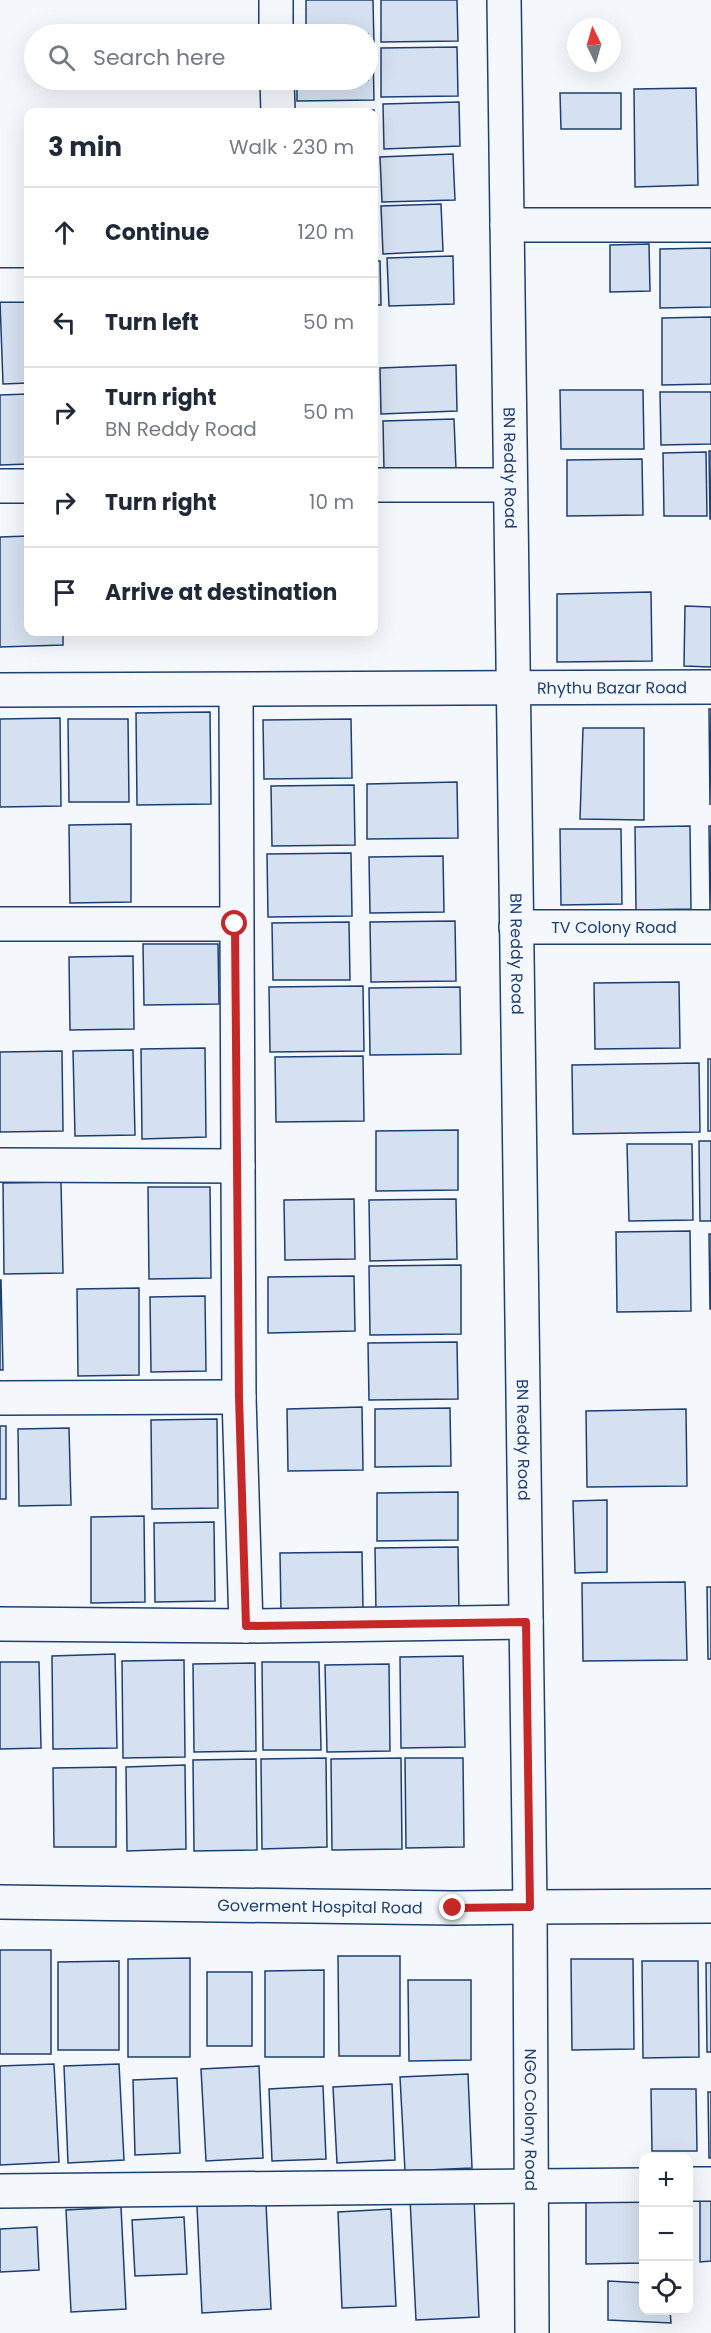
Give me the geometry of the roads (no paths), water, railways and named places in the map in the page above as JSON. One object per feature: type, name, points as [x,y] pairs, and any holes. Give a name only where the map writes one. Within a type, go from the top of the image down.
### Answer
[{"type":"street","points":[[276,0],[276,24]]},
{"type":"street","name":"BN Reddy Road","points":[[504,0],[530,1907]]},
{"type":"street","points":[[277,90],[278,108]]},
{"type":"street","points":[[507,225],[711,225]]},
{"type":"street","points":[[0,285],[24,285]]},
{"type":"street","points":[[378,485],[510,485]]},
{"type":"street","points":[[0,486],[24,486]]},
{"type":"street","name":"Rhythu Bazar Road","points":[[0,690],[236,691],[711,687]]},
{"type":"street","points":[[236,691],[235,924],[239,1397],[246,1626]]},
{"type":"street","points":[[0,924],[235,924]]},
{"type":"street","name":"TV Colony Road","points":[[516,927],[711,927]]},
{"type":"street","points":[[0,1165],[238,1166]]},
{"type":"street","points":[[0,1398],[239,1397]]},
{"type":"street","points":[[0,1624],[246,1626],[526,1622]]},
{"type":"street","name":"Goverment Hospital Road","points":[[0,1902],[453,1908],[711,1905]]},
{"type":"street","name":"NGO Colony Road","points":[[530,1907],[532,2333]]},
{"type":"street","points":[[693,2184],[711,2184]]},
{"type":"street","points":[[0,2191],[639,2185]]}]
